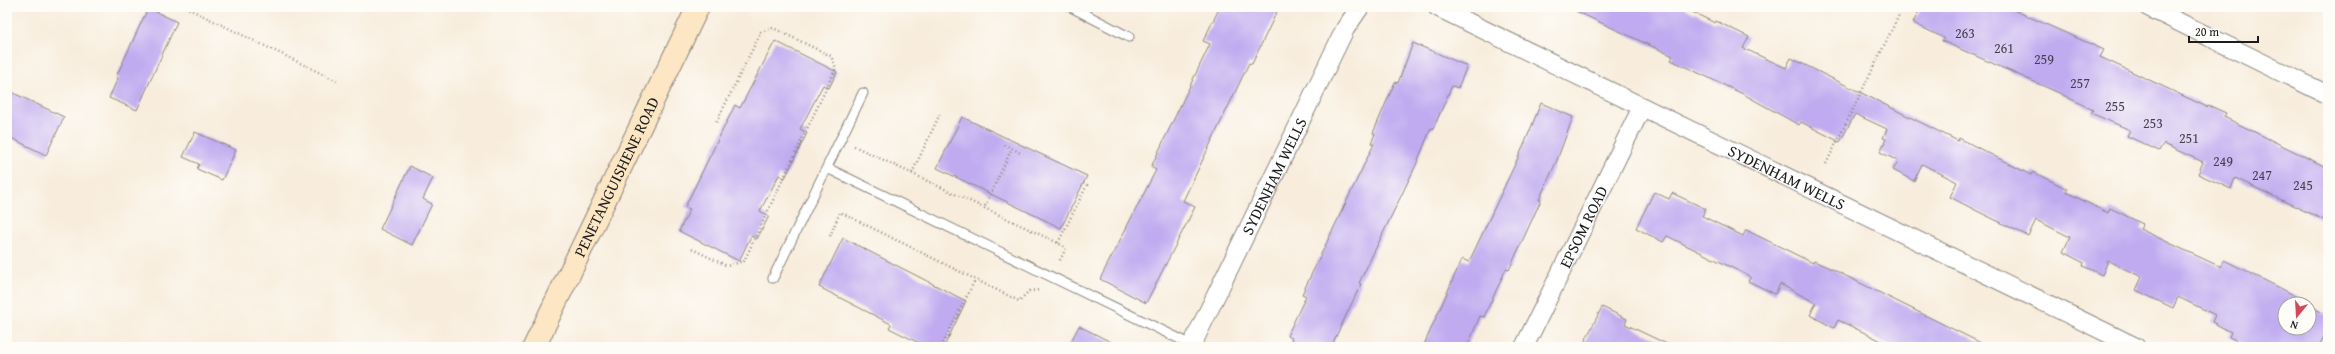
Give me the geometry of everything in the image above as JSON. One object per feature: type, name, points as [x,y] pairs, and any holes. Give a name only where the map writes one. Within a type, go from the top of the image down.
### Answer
[{"type":"main road","name":"PENETANGUISHENE ROAD","points":[[534,347],[698,7]]},
{"type":"street","name":"SYDENHAM WELLS","points":[[1192,346],[1345,29],[1360,7]]},
{"type":"street","name":"SYDENHAM WELLS","points":[[1437,7],[2136,347]]},
{"type":"street","points":[[2148,7],[2328,96]]},
{"type":"street","name":"EPSOM ROAD","points":[[1524,347],[1642,107]]},
{"type":"lane","points":[[1071,7],[1129,37]]},
{"type":"lane","points":[[773,278],[863,93]]},
{"type":"lane","points":[[827,168],[1192,346]]},
{"type":"path","points":[[185,7],[337,81]]},
{"type":"path","points":[[1826,164],[1903,7]]},
{"type":"path","points":[[692,249],[727,266],[744,261],[836,68],[831,56],[773,28],[761,32],[716,123]]},
{"type":"path","points":[[912,173],[940,114]]},
{"type":"path","points":[[840,139],[985,206],[1058,242],[1066,248],[1052,277]]},
{"type":"path","points":[[1004,145],[1020,153]]},
{"type":"path","points":[[985,206],[1012,148]]},
{"type":"path","points":[[1058,242],[1087,185],[1081,182]]},
{"type":"path","points":[[830,236],[840,212],[1019,301]]},
{"type":"path","points":[[941,347],[975,280]]},
{"type":"building","points":[[1220,7],[1279,7],[1252,64],[1249,63],[1183,201],[1195,207],[1146,303],[1100,279],[1156,170],[1151,167],[1210,44],[1203,41]]},
{"type":"building","points":[[1567,7],[1682,7],[1715,23],[1716,21],[1749,37],[1743,48],[1786,68],[1791,58],[1958,141],[1959,138],[2031,175],[2033,172],[2067,189],[2066,192],[2108,213],[2110,208],[2143,224],[2140,229],[2182,249],[2221,267],[2224,260],[2296,296],[2277,296],[2277,336],[2317,336],[2317,310],[2328,316],[2328,330],[2318,347],[2250,347],[2229,337],[2231,332],[2212,322],[2215,315],[2178,297],[2173,308],[2136,290],[2142,277],[2108,261],[2102,275],[2083,266],[2084,263],[2063,252],[2070,237],[2036,220],[2028,236],[1950,197],[1957,182],[1922,164],[1914,181],[1893,170],[1898,161],[1880,152],[1886,139],[1883,138],[1887,129],[1855,114],[1840,142],[1801,122],[1799,125],[1743,94],[1671,60],[1673,56]]},
{"type":"building","points":[[1921,7],[2007,7],[2104,50],[2100,57],[2207,107],[2208,105],[2226,113],[2224,117],[2328,168],[2328,222],[2235,178],[2231,189],[2198,174],[2203,162],[2163,144],[2159,151],[2127,136],[2130,130],[2091,113],[2093,110],[2057,92],[1942,41],[1944,38],[1913,23]]},
{"type":"building","points":[[148,8],[177,22],[137,110],[109,98],[118,78],[116,77]]},
{"type":"building","points":[[775,41],[837,72],[829,88],[823,85],[800,129],[807,133],[785,178],[779,175],[760,211],[769,216],[757,239],[751,236],[739,261],[679,231],[690,209],[685,207],[735,105],[740,108]]},
{"type":"building","points":[[1413,43],[1467,66],[1458,88],[1452,86],[1433,129],[1431,128],[1416,165],[1359,283],[1361,284],[1331,347],[1288,347],[1292,338],[1287,336],[1306,296],[1302,294],[1374,144],[1371,143],[1375,134],[1373,133],[1395,82],[1398,83]]},
{"type":"building","points":[[7,90],[64,117],[46,155],[7,136]]},
{"type":"building","points":[[1541,103],[1573,117],[1557,160],[1539,200],[1541,200],[1509,270],[1506,269],[1484,317],[1480,316],[1467,347],[1423,347],[1462,259],[1469,262],[1524,145]]},
{"type":"building","points":[[962,117],[1087,176],[1061,228],[937,168]]},
{"type":"building","points":[[195,132],[236,150],[222,180],[197,169],[199,164],[183,157]]},
{"type":"building","points":[[410,166],[433,178],[423,199],[432,204],[412,245],[380,229]]},
{"type":"building","points":[[1654,192],[1669,199],[1672,193],[1706,209],[1702,216],[1743,236],[1746,230],[1813,263],[1814,261],[1834,270],[1989,347],[1894,347],[1838,320],[1834,328],[1810,315],[1816,303],[1780,284],[1775,294],[1748,281],[1751,277],[1667,236],[1663,242],[1636,228]]},
{"type":"building","points":[[843,238],[966,301],[944,347],[927,347],[889,328],[891,324],[819,287]]},
{"type":"building","points":[[1602,307],[1627,319],[1625,324],[1673,347],[1582,347]]},
{"type":"building","points":[[1079,326],[1121,347],[1068,347]]}]
